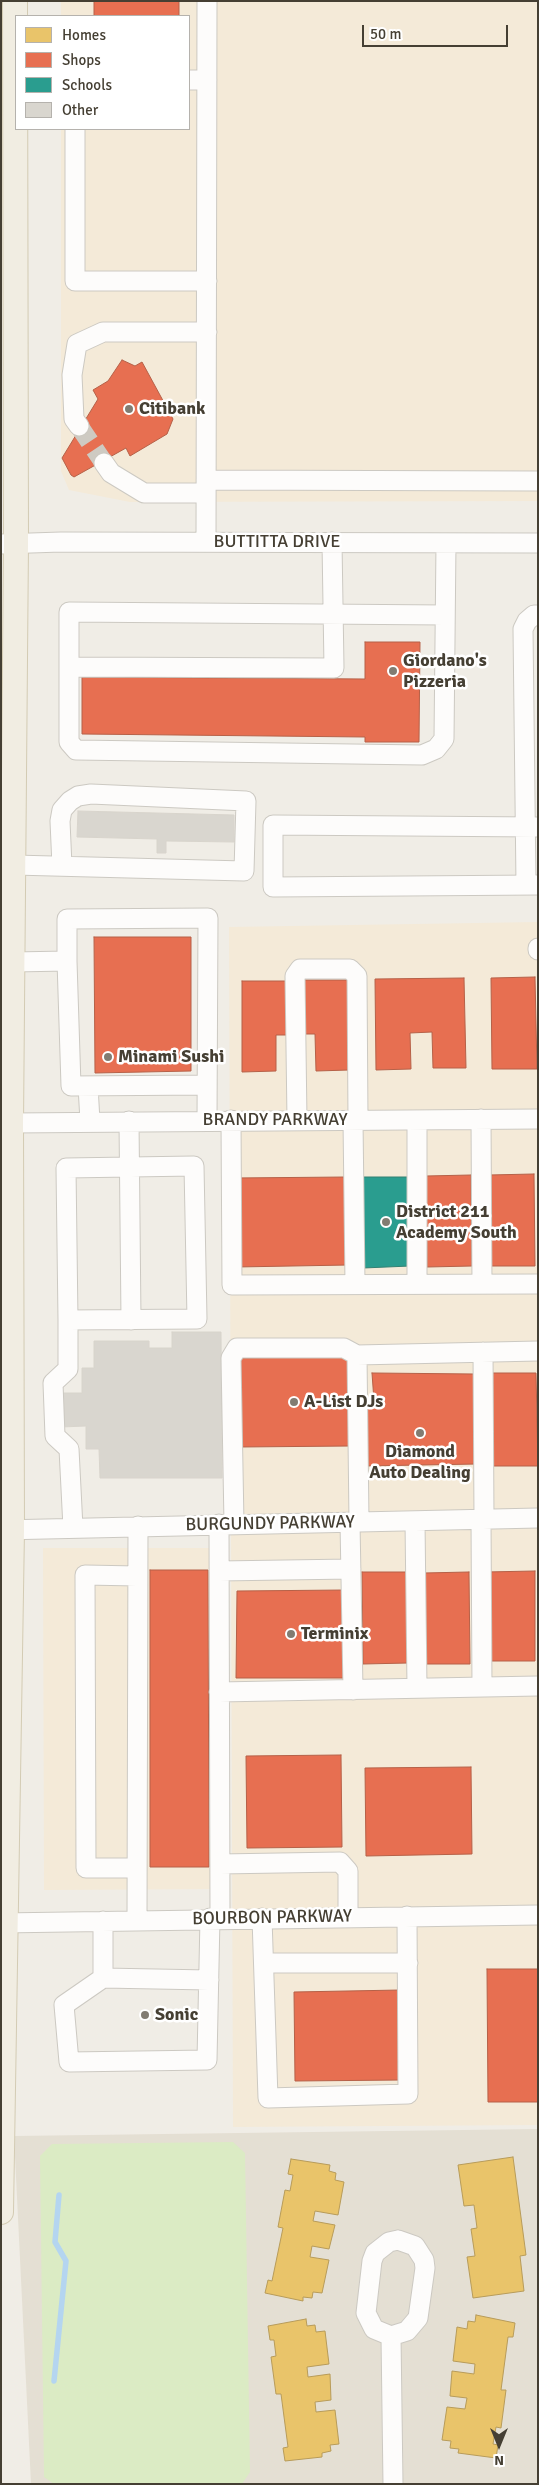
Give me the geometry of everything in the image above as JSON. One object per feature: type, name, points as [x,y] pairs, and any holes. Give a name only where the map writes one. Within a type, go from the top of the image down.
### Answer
[{"type":"main road","points":[[1,2212],[14,865],[9,544],[15,82]]},
{"type":"street","points":[[206,542],[207,281],[198,80],[208,1]]},
{"type":"street","points":[[76,130],[75,280],[207,281]]},
{"type":"street","points":[[79,426],[74,419],[72,375],[77,344],[103,332],[207,332]]},
{"type":"street","points":[[104,463],[111,473],[144,493],[206,487],[538,481]]},
{"type":"street","name":"BUTTITTA DRIVE","points":[[9,544],[206,542],[538,543]]},
{"type":"street","points":[[69,667],[334,668],[332,542]]},
{"type":"street","points":[[445,615],[69,612],[69,742],[76,750],[422,755],[436,749],[444,739],[446,543]]},
{"type":"street","points":[[531,827],[273,825],[273,887],[532,885],[531,827],[523,629],[527,621],[534,615],[538,615]]},
{"type":"street","points":[[14,865],[244,871],[246,801],[91,794],[78,796],[70,801],[62,810],[60,820],[62,866]]},
{"type":"street","points":[[208,1085],[71,1086],[67,919],[208,918],[208,1085],[208,1120]]},
{"type":"street","points":[[13,962],[67,961]]},
{"type":"street","points":[[297,1120],[295,976],[300,969],[350,969],[356,976],[355,1284]]},
{"type":"street","points":[[88,1086],[90,1121]]},
{"type":"street","points":[[481,1119],[482,1284]]},
{"type":"street","name":"BRANDY PARKWAY","points":[[12,1123],[129,1120],[538,1119]]},
{"type":"street","points":[[129,1120],[131,1168],[131,1320]]},
{"type":"street","points":[[231,1120],[232,1285],[538,1284]]},
{"type":"street","points":[[417,1120],[417,1284]]},
{"type":"street","points":[[68,1320],[196,1319],[194,1166],[66,1168],[68,1369],[53,1383],[55,1436],[69,1448],[74,1528]]},
{"type":"street","points":[[209,1980],[103,1978],[64,2004],[69,2062],[207,2060],[209,1980],[220,1864],[219,1570],[227,1524],[231,1358],[237,1348],[344,1348],[357,1355],[538,1352]]},
{"type":"street","points":[[482,1687],[483,1352]]},
{"type":"street","points":[[353,1690],[351,1569],[354,1522],[357,1355]]},
{"type":"street","name":"BURGUNDY PARKWAY","points":[[7,1530],[538,1518]]},
{"type":"street","points":[[415,1521],[417,1688]]},
{"type":"street","points":[[137,1920],[138,1526]]},
{"type":"street","points":[[219,1570],[351,1569]]},
{"type":"street","points":[[137,1576],[85,1575],[86,1868],[137,1868]]},
{"type":"street","points":[[219,1692],[538,1686]]},
{"type":"street","points":[[220,1864],[340,1862],[348,1871],[348,1917]]},
{"type":"street","name":"BOURBON PARKWAY","points":[[4,1923],[215,1918],[538,1915]]},
{"type":"street","points":[[262,1918],[268,2098],[408,2094],[407,1916]]},
{"type":"street","points":[[103,1921],[103,1978]]},
{"type":"street","points":[[264,1963],[408,1963]]},
{"type":"street","points":[[398,2240],[415,2246],[424,2260],[425,2268],[418,2318],[407,2331],[391,2336],[374,2329],[366,2313],[372,2261],[375,2253],[389,2242],[398,2240]]},
{"type":"street","points":[[391,2336],[393,2484]]},
{"type":"shaded area","points":[[61,1],[538,1],[538,501],[130,502],[69,490],[61,471],[61,130],[190,130],[190,15],[61,15]]},
{"type":"shaded area","points":[[538,922],[538,2125],[233,2127],[229,927]]},
{"type":"shaded area","points":[[43,1548],[219,1548],[220,1889],[44,1890]]},
{"type":"shaded area","points":[[538,2129],[538,2484],[31,2484],[14,2136]]},
{"type":"green space","points":[[233,2142],[245,2153],[250,2472],[242,2484],[54,2484],[44,2477],[40,2156],[52,2144]]},
{"type":"building: Homes","points":[[513,2157],[526,2255],[520,2256],[524,2291],[473,2298],[467,2257],[475,2256],[471,2229],[477,2228],[474,2205],[464,2206],[458,2165]]},
{"type":"building: Homes","points":[[291,2159],[330,2165],[329,2171],[336,2173],[335,2180],[344,2182],[338,2215],[315,2211],[313,2221],[335,2225],[329,2249],[312,2246],[310,2257],[329,2260],[322,2293],[313,2292],[312,2298],[303,2297],[303,2301],[265,2293],[268,2280],[272,2281],[283,2228],[278,2227],[285,2190],[290,2191],[293,2175],[288,2174]]},
{"type":"building: Homes","points":[[476,2315],[515,2323],[513,2337],[508,2337],[501,2390],[506,2390],[501,2428],[496,2427],[493,2444],[498,2445],[496,2458],[458,2453],[459,2449],[450,2448],[451,2441],[442,2440],[447,2407],[465,2409],[467,2398],[450,2396],[452,2371],[474,2374],[475,2364],[453,2361],[457,2327],[467,2329],[468,2321],[475,2322]]},
{"type":"building: Homes","points":[[306,2319],[307,2326],[315,2325],[316,2332],[325,2331],[329,2364],[307,2367],[308,2377],[330,2374],[331,2400],[315,2402],[316,2412],[335,2410],[339,2444],[330,2445],[331,2451],[322,2453],[322,2457],[285,2461],[283,2448],[288,2447],[281,2394],[276,2394],[271,2357],[276,2356],[274,2340],[270,2340],[268,2326]]},
{"type":"building: Shops","points":[[94,1],[179,1],[179,15],[94,15]]},
{"type":"building: Shops","name":"Citibank","points":[[122,360],[135,366],[142,362],[173,419],[167,434],[130,456],[126,448],[74,477],[62,458],[98,399],[93,390],[108,381]]},
{"type":"building: Shops","points":[[365,642],[420,642],[419,742],[365,742],[365,737],[82,734],[82,677],[365,679]]},
{"type":"building: Shops","points":[[94,937],[191,937],[191,1071],[95,1073]]},
{"type":"building: Shops","points":[[535,977],[537,1069],[492,1069],[491,978]]},
{"type":"building: Shops","points":[[464,978],[466,1068],[433,1068],[432,1032],[410,1033],[411,1069],[376,1070],[375,979]]},
{"type":"building: Shops","points":[[304,980],[348,980],[349,1070],[316,1071],[315,1034],[304,1034]]},
{"type":"building: Shops","points":[[242,981],[286,981],[287,1035],[276,1035],[276,1071],[242,1072]]},
{"type":"building: Shops","points":[[534,1174],[535,1266],[490,1266],[489,1175]]},
{"type":"building: Shops","points":[[471,1175],[472,1266],[427,1267],[426,1176]]},
{"type":"building: Shops","points":[[347,1177],[348,1265],[236,1267],[234,1178]]},
{"type":"building: Shops","name":"A-List DJs","points":[[348,1356],[350,1446],[239,1447],[237,1358]]},
{"type":"building: Shops","name":"Diamond Auto Dealing","points":[[372,1373],[474,1374],[477,1464],[365,1466],[365,1402],[374,1401]]},
{"type":"building: Shops","points":[[491,1373],[536,1373],[538,1466],[492,1466]]},
{"type":"building: Shops","points":[[150,1570],[208,1570],[209,1867],[150,1867]]},
{"type":"building: Shops","points":[[535,1571],[535,1661],[487,1661],[486,1572]]},
{"type":"building: Shops","points":[[362,1572],[407,1572],[408,1663],[363,1664]]},
{"type":"building: Shops","points":[[469,1572],[470,1664],[426,1664],[424,1573]]},
{"type":"building: Shops","name":"Terminix","points":[[346,1590],[347,1678],[236,1678],[237,1591]]},
{"type":"building: Shops","points":[[341,1755],[342,1847],[247,1848],[246,1756]]},
{"type":"building: Shops","points":[[471,1767],[472,1854],[366,1856],[365,1768]]},
{"type":"building: Shops","points":[[487,1969],[538,1969],[538,2102],[488,2102]]},
{"type":"building: Shops","points":[[401,1990],[402,2080],[295,2081],[294,1992]]},
{"type":"building: Schools","name":"District 211 Academy South","points":[[362,1177],[410,1177],[410,1266],[363,1268]]},
{"type":"building: Other","points":[[78,811],[234,815],[234,842],[166,841],[166,853],[157,853],[157,839],[77,837]]},
{"type":"building: Other","points":[[172,1332],[221,1332],[222,1478],[100,1478],[99,1449],[86,1449],[86,1426],[61,1427],[61,1393],[82,1393],[82,1368],[94,1368],[94,1341],[149,1341],[149,1348],[172,1348]]},
{"type":"waterway","points":[[54,2381],[66,2261],[55,2242],[59,2195]]},
{"type":"tunnel","points":[[79,426],[104,463]]},
{"type":"place","name":"Citibank","points":[[129,409]]},
{"type":"place","name":"Giordano's Pizzeria","points":[[393,671]]},
{"type":"place","name":"Minami Sushi","points":[[108,1057]]},
{"type":"place","name":"District 211 Academy South","points":[[386,1222]]},
{"type":"place","name":"A-List DJs","points":[[294,1402]]},
{"type":"place","name":"Diamond Auto Dealing","points":[[420,1433]]},
{"type":"place","name":"Terminix","points":[[291,1634]]},
{"type":"place","name":"Sonic","points":[[145,2015]]}]
